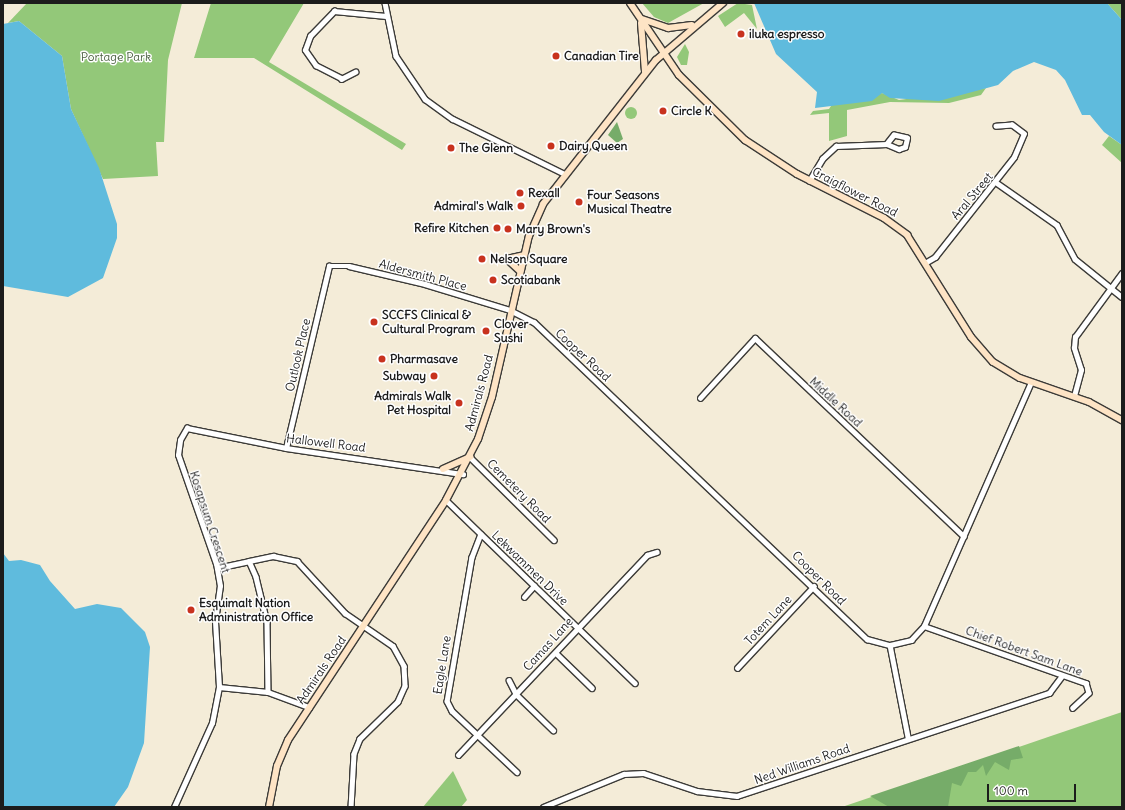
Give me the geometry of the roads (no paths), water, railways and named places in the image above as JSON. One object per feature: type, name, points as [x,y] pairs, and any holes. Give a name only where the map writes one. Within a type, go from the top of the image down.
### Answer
[{"type":"main road","name":"Craigflower Road","points":[[630,3],[662,53],[725,123],[769,157],[809,181],[897,226],[926,263],[980,350],[999,366],[1030,382],[1074,396],[1122,420]]},
{"type":"main road","name":"Admirals Road","points":[[269,807],[277,766],[309,707],[446,500],[462,474],[470,457],[492,397],[510,310],[524,255],[536,218],[565,174],[645,72],[662,53],[696,23],[723,3]]},
{"type":"main road","points":[[645,72],[646,51],[640,18],[668,28],[696,23]]},
{"type":"main road","points":[[520,271],[507,259],[524,255]]},
{"type":"main road","points":[[443,469],[470,457]]},
{"type":"street","points":[[385,3],[386,16],[396,56],[412,85],[427,102],[458,122],[565,174]]},
{"type":"street","points":[[356,72],[342,79],[316,66],[305,50],[310,36],[334,11],[386,16]]},
{"type":"street","name":"Aral Street","points":[[926,263],[935,256],[997,183],[1014,157],[1024,134],[1012,125],[996,126]]},
{"type":"street","points":[[809,181],[822,159],[836,146],[887,144]]},
{"type":"street","points":[[997,183],[1057,224],[1075,259],[1112,287],[1122,297]]},
{"type":"street","name":"Aldersmith Place","points":[[329,266],[349,266],[425,284],[510,310]]},
{"type":"street","name":"Outlook Place","points":[[286,448],[329,266]]},
{"type":"street","points":[[1074,396],[1081,370],[1074,348],[1075,337],[1122,273]]},
{"type":"street","name":"Cooper Road","points":[[510,310],[534,322],[814,586],[867,639],[890,646]]},
{"type":"street","name":"Middle Road","points":[[700,398],[755,338],[964,536]]},
{"type":"street","points":[[908,737],[890,646],[910,640],[924,626],[1030,382]]},
{"type":"street","name":"Hallowell Road","points":[[187,428],[286,448],[443,469],[462,474]]},
{"type":"street","name":"Kosapsum Crescent","points":[[174,807],[210,729],[219,687],[215,621],[220,586],[217,568],[178,455],[180,440],[187,428]]},
{"type":"street","name":"Cemetery Road","points":[[470,457],[554,540]]},
{"type":"street","name":"Lekwammen Drive","points":[[446,500],[576,627],[636,683]]},
{"type":"street","name":"Eagle Lane","points":[[481,534],[472,557],[446,692],[452,711],[517,772]]},
{"type":"street","name":"Camas Lane","points":[[458,755],[556,653],[576,627],[647,555],[657,552]]},
{"type":"street","points":[[217,568],[273,556],[297,561],[345,612],[393,646],[404,666],[405,686],[398,702],[360,739],[354,754],[351,807]]},
{"type":"street","points":[[249,561],[267,622],[268,692]]},
{"type":"street","points":[[524,597],[534,586]]},
{"type":"street","name":"Totem Lane","points":[[737,668],[814,586]]},
{"type":"street","name":"Chief Robert Sam Lane","points":[[924,626],[1061,677],[1086,683],[1088,693],[1073,708]]},
{"type":"street","points":[[556,653],[592,688]]},
{"type":"street","name":"Ned Williams Road","points":[[543,807],[624,774],[643,774],[702,792],[737,796],[794,780],[908,737],[1049,693],[1061,677]]},
{"type":"street","points":[[509,680],[516,694],[553,730]]},
{"type":"street","points":[[219,687],[268,692],[309,707]]},
{"type":"water","points":[[754,3],[1107,3],[1122,20],[1122,145],[1104,132],[1090,115],[1082,115],[1065,80],[1056,70],[1034,62],[1013,71],[998,85],[939,101],[890,98],[882,93],[872,101],[815,108],[817,92],[776,54]]},
{"type":"water","points":[[19,21],[62,56],[71,109],[99,168],[117,224],[117,238],[103,278],[68,297],[3,286],[3,24]]},
{"type":"water","points":[[3,553],[9,561],[21,560],[40,565],[50,581],[75,609],[97,604],[121,608],[145,632],[150,647],[144,743],[128,787],[114,807],[3,807]]},
{"type":"place","name":"iluka espresso","points":[[741,34]]},
{"type":"place","name":"Canadian Tire","points":[[556,56]]},
{"type":"place","name":"Circle K","points":[[663,111]]},
{"type":"place","name":"Dairy Queen","points":[[551,146]]},
{"type":"place","name":"The Glenn","points":[[451,148]]},
{"type":"place","name":"Rexall","points":[[520,193]]},
{"type":"place","name":"Four Seasons Musical Theatre","points":[[579,202]]},
{"type":"place","name":"Admiral's Walk","points":[[521,206]]},
{"type":"place","name":"Refire Kitchen","points":[[497,228]]},
{"type":"place","name":"Mary Brown's","points":[[508,229]]},
{"type":"place","name":"Nelson Square","points":[[482,259]]},
{"type":"place","name":"Scotiabank","points":[[493,280]]},
{"type":"place","name":"SCCFS Clinical & Cultural Program","points":[[374,322]]},
{"type":"place","name":"Clover Sushi","points":[[486,331]]},
{"type":"place","name":"Pharmasave","points":[[382,359]]},
{"type":"place","name":"Subway","points":[[434,376]]},
{"type":"place","name":"Admirals Walk Pet Hospital","points":[[459,403]]},
{"type":"place","name":"Esquimalt Nation Administration Office","points":[[191,610]]},
{"type":"park label","name":"Portage Park","points":[[116,57]]}]
